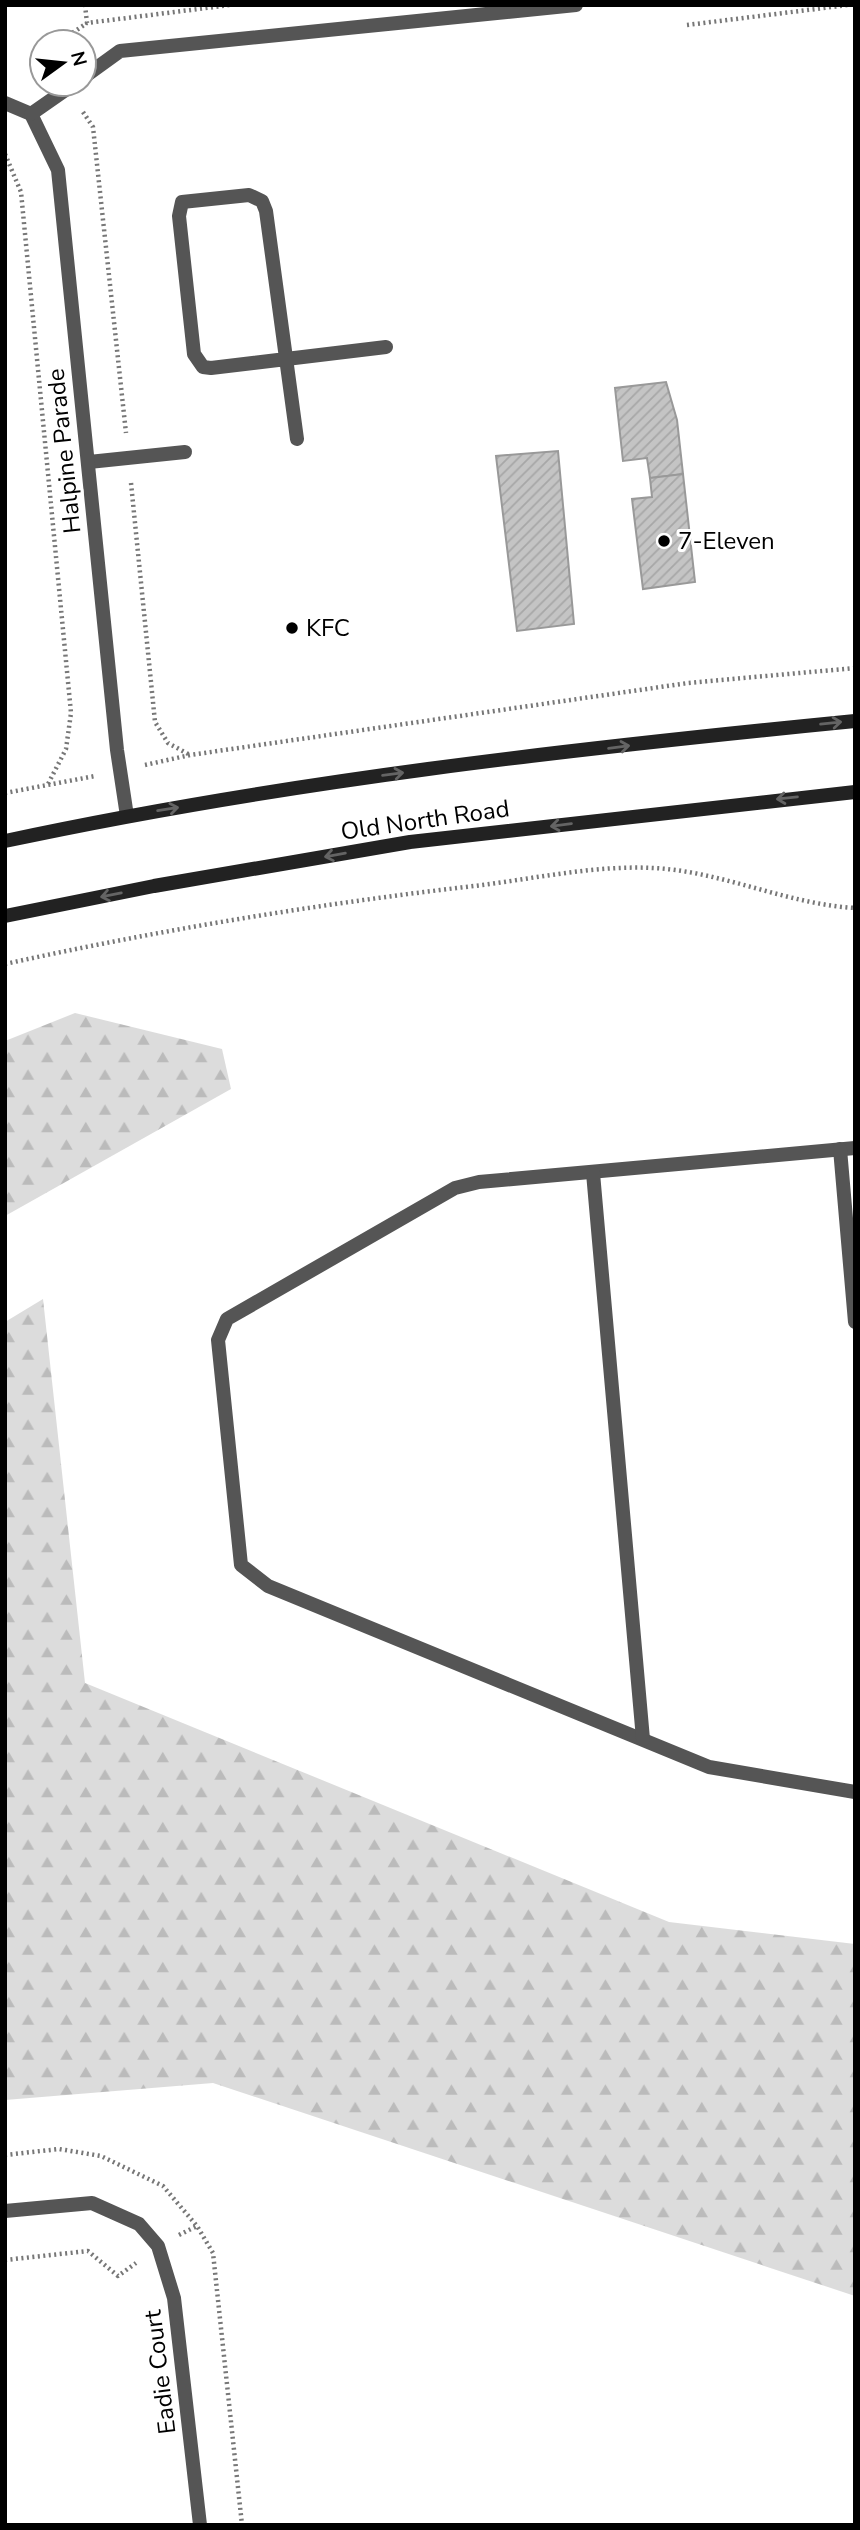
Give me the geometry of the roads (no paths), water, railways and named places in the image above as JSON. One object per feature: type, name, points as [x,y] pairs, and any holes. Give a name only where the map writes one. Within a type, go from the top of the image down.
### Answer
[{"type":"main road","name":"Old North Road","points":[[5,841],[127,816],[343,780],[855,721]]},
{"type":"main road","name":"Old North Road","points":[[5,916],[410,842],[855,792]]},
{"type":"street","points":[[98,67],[120,51],[576,5]]},
{"type":"street","points":[[5,103],[31,114],[54,98]]},
{"type":"street","name":"Halpine Parade","points":[[31,114],[58,170],[117,750],[127,816]]},
{"type":"street","points":[[296,439],[286,359],[266,211],[262,201],[249,195],[183,202],[178,216],[198,361],[211,368],[286,359],[386,347]]},
{"type":"street","points":[[89,462],[185,453]]},
{"type":"street","points":[[855,1322],[847,1148],[479,1182],[455,1188],[227,1319],[218,1340],[241,1565],[268,1586],[709,1767],[855,1792]]},
{"type":"street","points":[[593,1173],[643,1739]]},
{"type":"street","name":"Eadie Court","points":[[5,2211],[92,2203],[138,2224],[158,2246],[174,2298],[200,2525]]},
{"type":"place","name":"7-Eleven","points":[[664,541]]},
{"type":"place","name":"KFC","points":[[292,628]]}]
